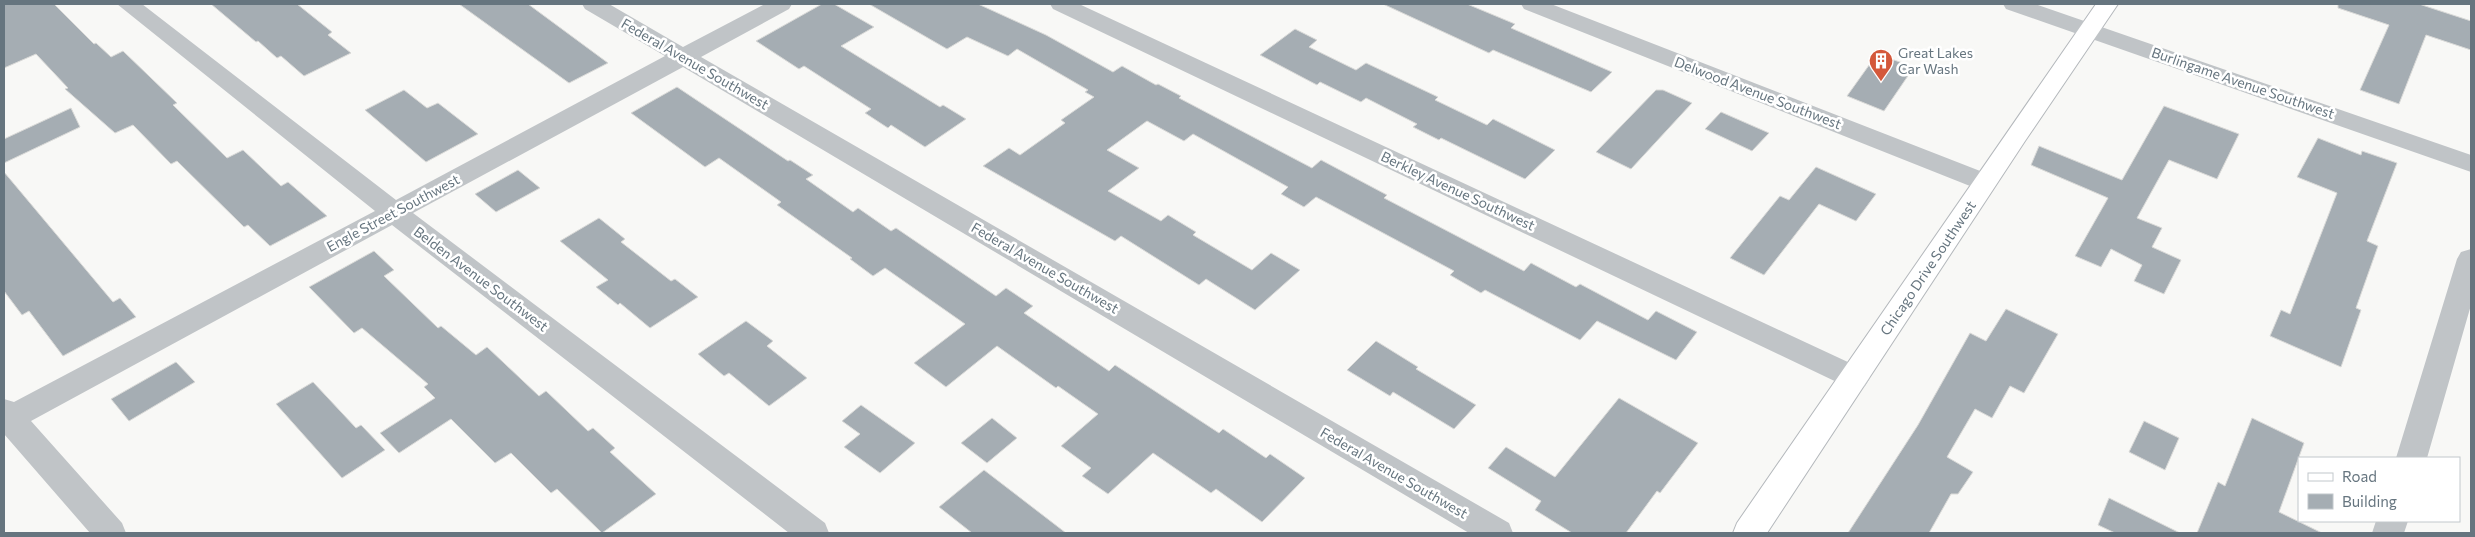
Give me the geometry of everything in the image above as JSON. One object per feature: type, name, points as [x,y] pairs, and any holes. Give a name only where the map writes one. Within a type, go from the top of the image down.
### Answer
[{"type":"main road","name":"Chicago Drive Southwest","points":[[1749,533],[1855,378],[1984,182],[2107,4]]},
{"type":"street","name":"Belden Avenue Southwest","points":[[128,4],[395,213],[813,533]]},
{"type":"street","name":"Federal Avenue Southwest","points":[[593,4],[1497,533]]},
{"type":"street","name":"Engle Street Southwest","points":[[6,417],[395,213],[781,4]]},
{"type":"street","name":"Berkley Avenue Southwest","points":[[1062,4],[1855,378]]},
{"type":"street","name":"Delwood Avenue Southwest","points":[[1532,4],[1984,182]]},
{"type":"street","name":"Burlingame Avenue Southwest","points":[[2014,4],[2471,164]]},
{"type":"street","points":[[2411,457],[2471,259]]},
{"type":"street","points":[[6,417],[110,533]]},
{"type":"building","points":[[4,4],[54,4],[94,44],[96,43],[111,57],[123,51],[177,103],[173,105],[227,158],[243,150],[281,186],[288,182],[327,216],[270,246],[248,225],[244,227],[177,161],[171,164],[133,125],[115,133],[65,89],[68,88],[36,54],[4,68]]},
{"type":"building","points":[[211,4],[297,4],[332,32],[328,35],[351,53],[304,76],[281,56],[277,58],[258,41],[256,42]]},
{"type":"building","points":[[459,4],[528,4],[608,63],[569,83]]},
{"type":"building","points":[[822,4],[834,4],[874,27],[841,46],[940,107],[943,105],[966,119],[925,147],[891,125],[888,128],[865,113],[871,109],[804,66],[799,69],[756,41]]},
{"type":"building","points":[[869,4],[978,4],[1046,35],[1113,72],[1122,66],[1312,168],[1321,160],[1387,195],[1384,198],[1524,271],[1531,263],[1576,287],[1580,284],[1648,320],[1656,311],[1697,332],[1676,360],[1597,321],[1580,340],[1485,290],[1481,293],[1450,275],[1454,271],[1316,197],[1304,207],[1281,194],[1288,187],[1193,134],[1184,141],[1147,121],[1107,150],[1139,168],[1108,191],[1161,221],[1168,215],[1196,232],[1193,235],[1252,270],[1271,253],[1300,270],[1255,310],[1206,279],[1199,285],[1121,236],[1115,241],[983,166],[1009,148],[1020,155],[1065,123],[1061,120],[1094,97],[1085,92],[1088,90],[1017,49],[1008,56],[967,37],[947,49]]},
{"type":"building","points":[[1383,4],[1467,4],[1515,24],[1511,28],[1612,72],[1591,92],[1493,50],[1489,53]]},
{"type":"building","points":[[2338,4],[2419,4],[2471,21],[2471,50],[2426,35],[2399,104],[2360,90],[2389,25],[2338,8]]},
{"type":"building","points":[[1295,29],[1317,40],[1309,47],[1356,70],[1366,63],[1438,97],[1435,100],[1487,125],[1493,119],[1555,150],[1525,179],[1441,138],[1439,140],[1413,127],[1417,124],[1366,98],[1361,102],[1320,82],[1317,85],[1260,55]]},
{"type":"building","name":"Great Lakes Car Wash","points":[[1877,54],[1914,67],[1884,111],[1847,96]]},
{"type":"building","points":[[677,87],[788,161],[790,160],[813,175],[806,179],[853,212],[858,208],[891,231],[896,228],[996,296],[1006,288],[1033,306],[1024,313],[1109,371],[1115,365],[1219,433],[1223,429],[1266,458],[1270,454],[1305,478],[1262,522],[1216,489],[1211,493],[1153,453],[1108,494],[1082,476],[1091,468],[1061,446],[1098,414],[1058,386],[1056,388],[997,346],[946,387],[914,363],[965,324],[885,268],[873,276],[850,259],[852,258],[777,205],[781,202],[719,158],[705,167],[631,113]]},
{"type":"building","points":[[404,90],[427,108],[438,103],[478,134],[426,162],[365,110]]},
{"type":"building","points":[[1656,90],[1663,90],[1692,103],[1631,169],[1596,152]]},
{"type":"building","points":[[2164,106],[2239,134],[2217,179],[2169,160],[2137,218],[2162,228],[2152,247],[2181,260],[2164,294],[2134,281],[2142,265],[2111,249],[2101,267],[2075,256],[2108,198],[2031,165],[2039,146],[2122,180]]},
{"type":"building","points":[[71,108],[80,127],[4,163],[4,139]]},
{"type":"building","points":[[1721,112],[1769,133],[1752,151],[1705,129]]},
{"type":"building","points":[[2318,138],[2361,155],[2362,151],[2397,163],[2367,241],[2378,246],[2356,308],[2361,310],[2341,367],[2270,336],[2281,310],[2290,314],[2337,193],[2297,177]]},
{"type":"building","points":[[1816,167],[1876,194],[1856,221],[1819,204],[1764,275],[1730,258],[1780,196],[1789,200]]},
{"type":"building","points":[[518,170],[540,188],[496,212],[475,194]]},
{"type":"building","points":[[4,172],[113,302],[120,298],[136,317],[63,356],[29,311],[22,315],[4,291]]},
{"type":"building","points":[[599,218],[625,239],[621,242],[671,281],[675,279],[698,297],[650,328],[620,303],[618,305],[596,287],[608,280],[560,241]]},
{"type":"building","points":[[374,251],[394,270],[384,276],[438,328],[441,326],[476,355],[487,347],[539,396],[546,391],[588,431],[593,428],[615,448],[610,452],[656,494],[602,533],[557,489],[551,493],[511,453],[495,463],[451,419],[399,453],[380,433],[435,398],[424,387],[428,384],[362,328],[354,333],[309,287]]},
{"type":"building","points":[[2006,309],[2058,334],[2024,393],[2010,386],[1992,418],[1975,409],[1947,457],[1973,472],[1958,494],[1951,494],[1929,533],[1848,533],[1918,425],[1970,333],[1986,341]]},
{"type":"building","points":[[746,321],[773,341],[767,346],[807,378],[769,406],[729,373],[724,376],[698,354]]},
{"type":"building","points":[[1376,341],[1418,367],[1416,369],[1476,405],[1454,429],[1393,392],[1390,396],[1347,370]]},
{"type":"building","points":[[176,362],[195,382],[129,421],[111,399]]},
{"type":"building","points":[[313,382],[356,428],[361,425],[385,450],[342,478],[276,404]]},
{"type":"building","points":[[1619,398],[1698,443],[1660,493],[1657,491],[1626,533],[1572,533],[1535,510],[1541,501],[1488,468],[1506,447],[1555,477]]},
{"type":"building","points":[[861,405],[915,443],[880,473],[844,447],[860,434],[842,421]]},
{"type":"building","points":[[992,418],[1017,438],[987,463],[961,443]]},
{"type":"building","points":[[2252,418],[2304,443],[2279,512],[2322,533],[2197,533],[2218,482],[2225,486]]},
{"type":"building","points":[[2144,421],[2179,438],[2165,470],[2129,452]]},
{"type":"building","points":[[984,470],[1066,533],[972,533],[939,507]]},
{"type":"building","points":[[2109,498],[2180,533],[2115,533],[2098,525]]},
{"type":"place","name":"Great Lakes Car Wash","points":[[1881,82]]}]
